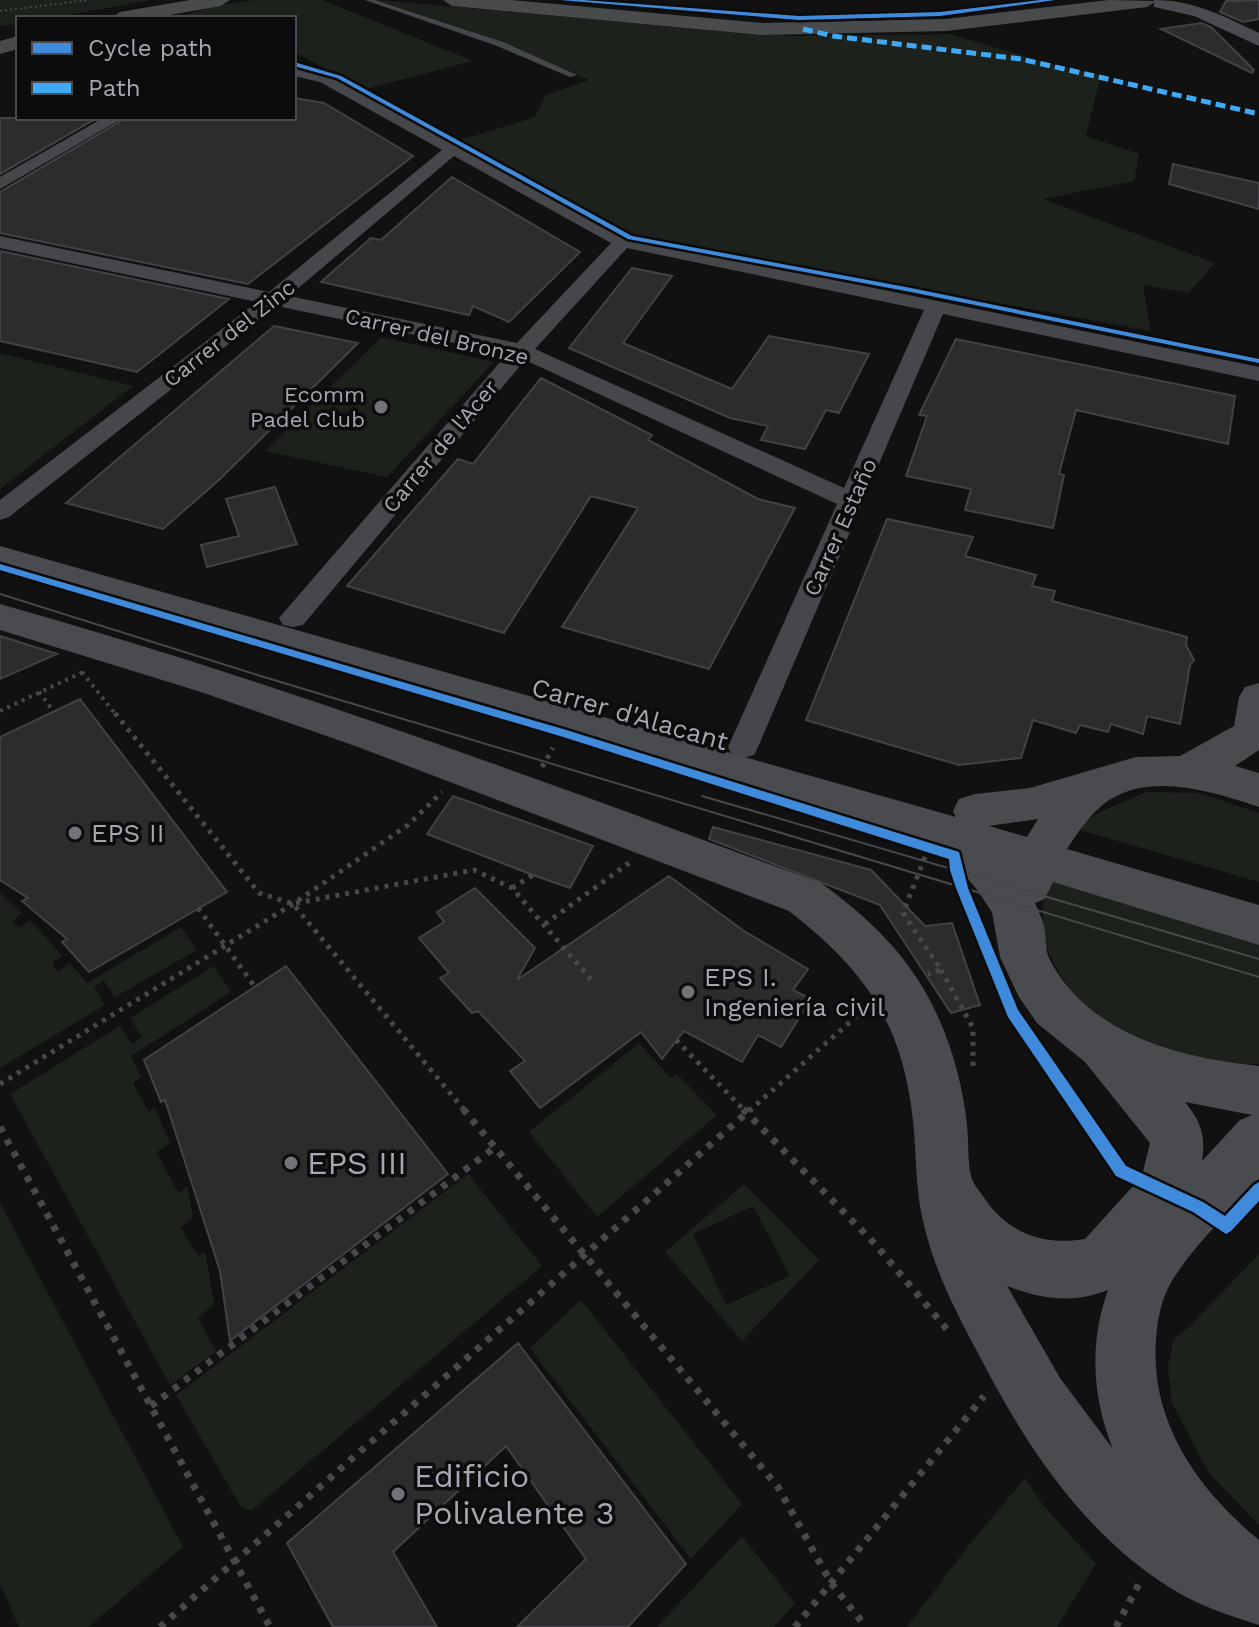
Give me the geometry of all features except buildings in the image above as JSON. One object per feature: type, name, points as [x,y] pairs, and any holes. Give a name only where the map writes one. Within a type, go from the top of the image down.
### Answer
[{"type":"main road","points":[[117,16],[185,0]]},
{"type":"main road","points":[[119,16],[221,0]]},
{"type":"main road","points":[[452,0],[762,29],[946,25],[1150,1]]},
{"type":"main road","points":[[520,0],[774,22],[840,23],[959,16],[1081,0]]},
{"type":"street","points":[[1150,1],[1191,4],[1259,40]]},
{"type":"street","points":[[296,72],[325,79],[624,242],[1259,374]]},
{"type":"street","points":[[0,184],[112,120]]},
{"type":"street","name":"Carrer del Zinc","points":[[0,512],[272,300],[453,149]]},
{"type":"street","name":"Carrer del Bronze","points":[[0,242],[523,351],[851,501]]},
{"type":"street","name":"Carrer de l'Acer","points":[[293,618],[523,351],[613,250],[624,242]]},
{"type":"street","name":"Carrer Estaño","points":[[743,747],[936,306]]},
{"type":"street","name":"Carrer d'Alacant","points":[[0,534],[743,747],[944,837]]},
{"type":"street","name":"Carrer d'Alacant","points":[[0,557],[944,837]]},
{"type":"street","points":[[0,617],[215,682],[373,736],[805,897],[838,920],[871,952],[898,985],[912,1014],[929,1061],[940,1118],[945,1189],[953,1230],[989,1314],[1040,1408],[1084,1469],[1131,1517],[1213,1574],[1259,1591]]},
{"type":"street","points":[[1179,773],[1205,764],[1257,726]]},
{"type":"street","points":[[944,837],[1030,805],[1139,774],[1206,774],[1259,790]]},
{"type":"street","points":[[1095,787],[1044,844],[1019,919],[1023,955],[1036,983],[1062,1015],[1104,1047],[1142,1089],[1222,1157]]},
{"type":"street","points":[[944,837],[1044,844],[1259,895]]},
{"type":"street","points":[[944,837],[986,867],[1019,919]]},
{"type":"street","points":[[1044,844],[1259,925]]},
{"type":"street","points":[[1104,1047],[1154,1068],[1224,1088],[1259,1091]]},
{"type":"street","points":[[945,1189],[983,1242],[1035,1269],[1073,1271],[1097,1266],[1112,1255],[1167,1192],[1175,1171],[1222,1157]]},
{"type":"street","points":[[1222,1157],[1141,1279],[1125,1332],[1124,1380],[1144,1450],[1163,1484],[1226,1558],[1259,1582]]},
{"type":"lane","points":[[368,0],[500,44],[573,75]]},
{"type":"path","points":[[37,0],[38,7]]},
{"type":"path","points":[[0,11],[89,0]]},
{"type":"path","points":[[0,711],[83,672],[259,893],[293,904],[474,870],[512,888],[593,982]]},
{"type":"path","points":[[39,692],[54,712]]},
{"type":"path","points":[[538,773],[554,745]]},
{"type":"path","points":[[0,1084],[293,904],[408,825],[445,788]]},
{"type":"path","points":[[919,977],[941,970],[903,913],[944,837]]},
{"type":"path","points":[[545,924],[641,855]]},
{"type":"path","points":[[512,888],[533,875]]},
{"type":"path","points":[[293,904],[778,1487],[831,1583],[866,1627]]},
{"type":"path","points":[[198,908],[255,987]]},
{"type":"path","points":[[160,1627],[874,1001]]},
{"type":"path","points":[[676,1040],[875,1244],[954,1338]]},
{"type":"path","points":[[0,1127],[270,1627]]},
{"type":"path","points":[[151,1406],[426,1196],[494,1148]]},
{"type":"path","points":[[795,1627],[993,1385]]},
{"type":"path","points":[[1116,1627],[1142,1578]]},
{"type":"shaded area","points":[[0,0],[151,0],[61,16],[16,16],[16,24],[0,26]]},
{"type":"shaded area","points":[[255,0],[322,0],[473,61],[366,89],[296,53],[296,16],[181,16],[218,5]]},
{"type":"shaded area","points":[[376,0],[791,36],[950,34],[1047,63],[1101,75],[1086,136],[1139,154],[1134,181],[1043,199],[1215,263],[1189,293],[1143,285],[1151,331],[625,235],[458,141],[535,117],[546,95],[589,80],[469,30]]},
{"type":"shaded area","name":"Ecomm Padel Club","points":[[381,337],[494,362],[387,477],[265,451]]},
{"type":"shaded area","points":[[0,353],[133,386],[0,489]]},
{"type":"shaded area","points":[[1146,792],[1199,793],[1259,813],[1259,882],[1073,828],[1100,812]]},
{"type":"shaded area","points":[[1053,880],[1259,941],[1259,1064],[1216,1063],[1144,1049],[1083,1009],[1060,975],[1043,941],[1043,906]]},
{"type":"shaded area","points":[[0,893],[22,913],[14,920],[15,925],[21,927],[30,920],[63,956],[53,962],[53,967],[59,971],[70,963],[87,983],[181,927],[197,950],[115,997],[104,981],[94,987],[105,1005],[0,1068]]},
{"type":"shaded area","points":[[214,966],[231,992],[131,1056],[141,1077],[133,1083],[149,1112],[155,1108],[170,1143],[157,1152],[178,1193],[187,1187],[193,1218],[181,1228],[198,1256],[205,1252],[214,1304],[198,1318],[216,1351],[170,1385],[10,1094],[120,1026],[132,1044],[142,1037],[130,1018]]},
{"type":"shaded area","points":[[639,1043],[671,1078],[677,1074],[717,1115],[597,1217],[529,1132]]},
{"type":"shaded area","points":[[468,1174],[542,1266],[251,1511],[241,1507],[176,1395]]},
{"type":"shaded area","points":[[744,1184],[819,1260],[742,1341],[665,1252]],"holes":[[[753,1206],[790,1276],[726,1305],[693,1234]]]},
{"type":"shaded area","points":[[0,1203],[183,1547],[88,1627],[19,1627],[0,1584]]},
{"type":"shaded area","points":[[1259,1254],[1259,1525],[1208,1472],[1172,1403],[1168,1368],[1173,1340]]},
{"type":"shaded area","points":[[581,1300],[742,1504],[691,1559],[530,1348]]},
{"type":"shaded area","points":[[1025,1478],[1043,1505],[1096,1564],[1057,1627],[907,1627],[969,1545]]},
{"type":"shaded area","points":[[742,1536],[795,1603],[774,1627],[657,1627]]},
{"type":"tram line","points":[[0,594],[264,677],[1259,977]]},
{"type":"tram line","points":[[702,796],[1259,959]]},
{"type":"marked path","points":[[803,29],[833,36],[1021,59],[1259,114]]},
{"type":"cycle path","points":[[563,0],[799,18],[940,14],[1052,0]]},
{"type":"cycle path","points":[[296,65],[339,77],[630,238],[911,290],[1259,361]]},
{"type":"cycle path","points":[[0,567],[563,733],[955,856],[962,888],[1013,1013],[1121,1171],[1198,1207],[1226,1226],[1259,1190]]},
{"type":"place","name":"Ecomm Padel Club","points":[[381,407]]},
{"type":"place","name":"EPS II","points":[[75,833]]},
{"type":"place","name":"EPS I. Ingeniería civil","points":[[688,992]]},
{"type":"place","name":"EPS III","points":[[291,1163]]},
{"type":"place","name":"Edificio Polivalente 3","points":[[398,1494]]}]
